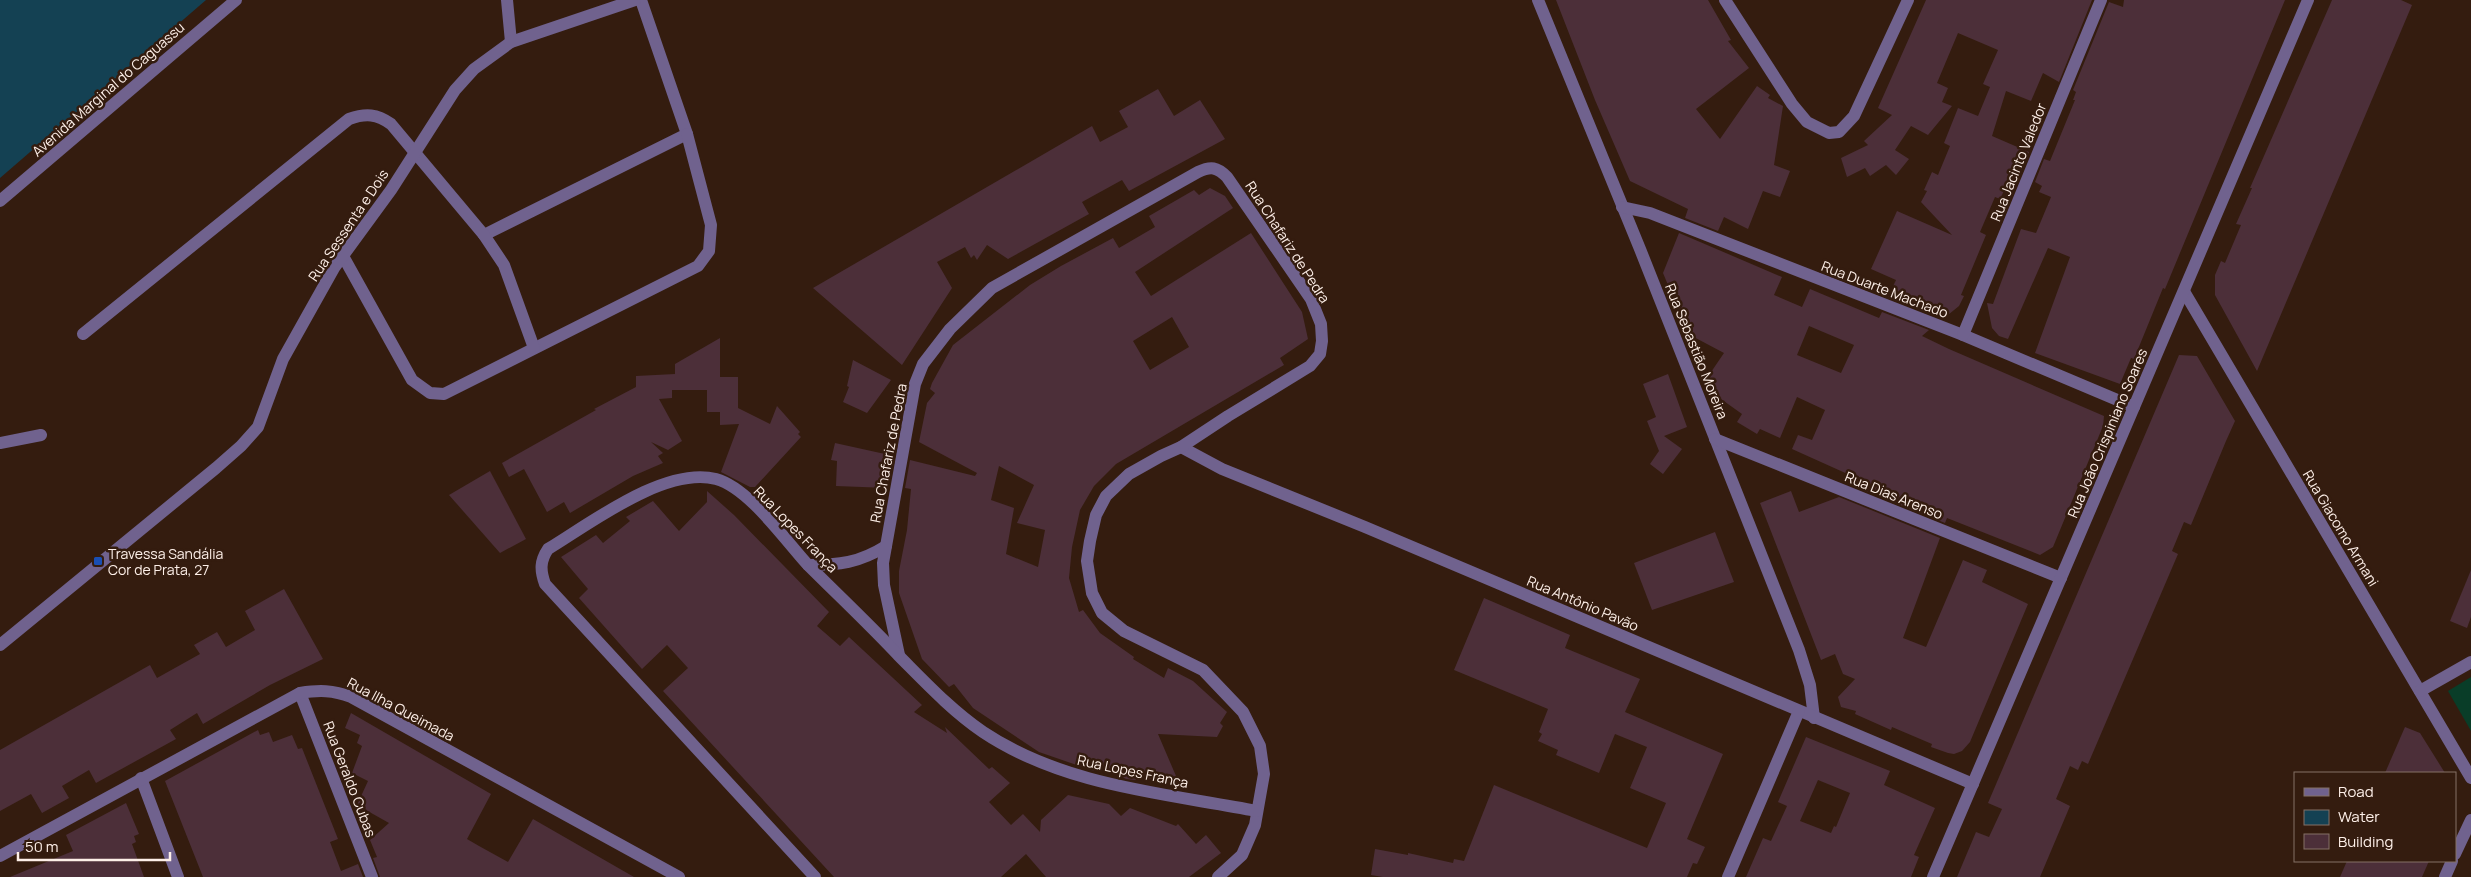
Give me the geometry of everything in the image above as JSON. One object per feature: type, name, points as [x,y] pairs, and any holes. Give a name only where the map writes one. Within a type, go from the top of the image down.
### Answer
[{"type":"street","name":"Avenida Marginal do Caguassu","points":[[0,201],[236,0]]},
{"type":"street","points":[[507,0],[511,42]]},
{"type":"street","name":"Rua Sessenta e Dois","points":[[0,645],[208,474],[258,427],[284,359],[334,268],[385,198],[455,90],[474,69],[511,42],[635,0]]},
{"type":"street","points":[[343,256],[412,380],[430,393],[444,394],[698,266],[709,251],[711,225],[687,134],[642,0]]},
{"type":"street","name":"Rua Sebastião Moreira","points":[[1538,0],[1798,650],[1810,685],[1814,718]]},
{"type":"street","points":[[1725,0],[1792,104],[1807,122],[1829,133],[1839,132],[1854,116],[1908,0]]},
{"type":"street","name":"Rua Jacinto Valedor","points":[[1963,335],[2101,0]]},
{"type":"street","name":"Rua João Crispiniano Soares","points":[[1933,877],[2134,407],[2185,293],[2308,0]]},
{"type":"street","points":[[83,334],[349,119],[361,115],[382,117],[415,150],[484,235],[504,265],[534,348]]},
{"type":"street","points":[[484,235],[687,134]]},
{"type":"street","name":"Rua Chafariz de Pedra","points":[[899,655],[884,585],[886,546],[915,384],[923,364],[954,324],[992,288],[1198,172],[1208,167],[1218,168],[1227,177],[1311,299],[1322,324],[1320,354],[1310,366],[1181,447],[1129,474],[1106,496],[1096,515],[1087,561],[1092,593],[1102,613],[1124,631],[1203,670],[1243,712],[1260,746],[1264,774],[1255,825],[1242,855],[1218,877]]},
{"type":"street","name":"Rua Duarte Machado","points":[[1622,207],[1650,213],[1963,335],[2134,407]]},
{"type":"street","name":"Rua Giacomo Armani","points":[[2185,293],[2471,778]]},
{"type":"street","points":[[0,443],[41,435]]},
{"type":"street","name":"Rua Dias Arenso","points":[[1715,439],[2061,578]]},
{"type":"street","name":"Rua Antônio Pavão","points":[[1181,447],[1222,469],[1365,527],[1973,784]]},
{"type":"street","name":"Rua Lopes França","points":[[815,877],[545,584],[541,571],[542,558],[548,549],[650,488],[674,480],[692,477],[716,479],[750,500],[808,565],[899,655],[917,676],[957,712],[982,731],[1043,764],[1112,785],[1257,811]]},
{"type":"street","points":[[808,565],[855,562],[869,557],[886,546]]},
{"type":"street","points":[[2420,691],[2471,662]]},
{"type":"street","name":"Rua Ilha Queimada","points":[[0,856],[300,693],[319,690],[337,692],[350,697],[679,877]]},
{"type":"street","name":"Rua Geraldo Cubas","points":[[300,693],[372,877]]},
{"type":"street","points":[[1728,877],[1799,711]]},
{"type":"street","points":[[142,778],[178,877]]},
{"type":"street","points":[[2456,852],[2471,820]]},
{"type":"street","points":[[2445,877],[2452,862]]},
{"type":"green space","points":[[2471,677],[2471,731],[2448,691]]},
{"type":"water","points":[[0,0],[206,0],[0,178]]},
{"type":"building","points":[[1556,0],[1708,0],[1731,40],[1728,41],[1749,68],[1696,109],[1720,139],[1757,86],[1770,95],[1768,98],[1783,106],[1774,165],[1790,171],[1780,197],[1763,191],[1748,229],[1724,217],[1718,231],[1685,218],[1688,209],[1630,181],[1595,100]]},
{"type":"building","points":[[1926,0],[2092,0],[2059,82],[2043,73],[2031,101],[2006,91],[1992,136],[2029,152],[2020,175],[2013,172],[2000,199],[1995,197],[1980,232],[1986,235],[1961,295],[1964,296],[1959,306],[1943,319],[1888,297],[1896,280],[1871,269],[1897,211],[1952,235],[1921,202],[1927,191],[1924,190],[1932,172],[1938,175],[1950,146],[1944,143],[1958,108],[1978,116],[1990,87],[1983,84],[1998,50],[1958,33],[1937,83],[1948,88],[1942,102],[1952,106],[1928,135],[1911,126],[1895,150],[1909,159],[1896,175],[1886,165],[1870,176],[1865,168],[1847,177],[1841,158],[1868,145],[1864,141],[1892,115],[1878,108]]},
{"type":"building","points":[[2124,0],[2285,0],[2165,289],[2163,288],[2134,359],[2131,358],[2120,384],[2035,353],[2070,257],[2048,248],[2008,339],[1999,336],[1992,328],[1987,303],[1993,304],[2021,229],[2036,233],[2051,197],[2039,192],[2042,186],[2035,182],[2044,159],[2050,161],[2075,100],[2073,100],[2076,92],[2073,90],[2109,2],[2123,7]]},
{"type":"building","points":[[2332,0],[2401,0],[2412,5],[2257,371],[2215,295],[2215,275],[2221,261],[2225,263],[2241,225],[2236,224],[2252,188],[2250,188]]},
{"type":"building","points":[[1158,89],[1174,116],[1200,100],[1225,139],[1129,191],[1122,180],[1082,202],[1089,214],[1008,259],[987,245],[977,260],[974,255],[971,258],[965,247],[937,262],[952,288],[902,365],[813,288],[1092,126],[1100,142],[1128,127],[1119,111]]},
{"type":"building","points":[[1210,188],[1225,196],[1233,208],[1135,272],[1151,296],[1251,233],[1302,312],[1308,339],[1280,358],[1284,365],[1116,464],[1094,486],[1080,510],[1072,547],[1069,578],[1079,612],[1083,610],[1100,633],[1134,657],[1133,659],[1164,678],[1168,668],[1193,681],[1227,712],[1220,723],[1223,726],[1217,737],[1158,734],[1179,783],[1137,777],[1136,780],[1126,779],[1099,763],[1094,771],[1039,752],[973,708],[954,684],[949,687],[922,659],[899,593],[899,571],[907,530],[911,489],[905,488],[910,460],[975,476],[977,473],[919,442],[927,403],[935,393],[930,389],[932,383],[953,345],[1030,285],[1061,266],[1113,238],[1119,248],[1155,227],[1149,216],[1194,190],[1199,195]],"holes":[[[1172,317],[1189,347],[1150,370],[1133,341]],[[999,466],[1034,485],[1017,523],[1045,530],[1038,567],[1006,554],[1014,508],[991,500]]]},
{"type":"building","points":[[1679,233],[1782,277],[1774,295],[1802,307],[1810,289],[1879,318],[1882,312],[1929,330],[1922,336],[1949,349],[2104,416],[2103,426],[2053,547],[2040,555],[1947,518],[1945,523],[1861,489],[1872,485],[1792,449],[1798,435],[1812,440],[1825,410],[1797,397],[1780,438],[1760,429],[1757,434],[1737,422],[1742,414],[1714,394],[1707,378],[1724,353],[1690,335],[1693,328],[1690,327],[1691,324],[1683,320],[1685,316],[1680,314],[1663,273]],"holes":[[[1809,326],[1854,345],[1841,373],[1797,355]]]},
{"type":"building","points":[[720,338],[720,377],[738,377],[738,408],[770,424],[777,406],[800,432],[798,434],[801,437],[755,487],[750,487],[721,472],[739,424],[720,425],[720,412],[707,412],[707,390],[672,390],[672,398],[659,399],[682,441],[668,450],[651,442],[663,453],[658,456],[663,463],[633,476],[570,513],[564,502],[547,512],[524,469],[509,477],[502,463],[596,410],[594,409],[636,387],[636,376],[675,374],[675,364]]},
{"type":"building","points":[[2179,355],[2197,356],[2235,421],[2191,525],[2184,522],[2172,551],[2178,554],[2088,764],[2082,761],[2078,770],[2070,766],[2056,799],[2070,806],[2040,877],[1957,877],[1976,832],[1989,837],[2002,809],[1988,803]]},
{"type":"building","points":[[853,360],[891,380],[867,413],[843,402],[849,387],[847,386]]},
{"type":"building","points":[[1668,374],[1687,427],[1664,436],[1682,449],[1663,474],[1650,464],[1659,451],[1647,421],[1656,417],[1643,384]]},
{"type":"building","points":[[835,443],[894,456],[888,488],[836,486],[837,461],[831,460]]},
{"type":"building","points":[[490,471],[526,539],[500,553],[449,495]]},
{"type":"building","points":[[707,491],[734,515],[829,612],[817,626],[840,646],[849,637],[922,705],[914,712],[947,733],[945,727],[989,769],[992,767],[1010,783],[989,802],[1011,825],[1023,814],[1040,832],[1041,820],[1068,795],[1109,804],[1121,816],[1130,808],[1176,826],[1178,824],[1196,844],[1206,835],[1221,853],[1189,877],[1046,877],[1026,854],[1001,877],[834,877],[663,691],[688,668],[667,645],[642,669],[579,598],[588,589],[561,557],[596,535],[603,543],[630,521],[626,517],[653,501],[679,531],[707,502]]},
{"type":"building","points":[[1791,491],[1799,512],[1839,497],[1940,538],[1903,638],[1926,647],[1963,560],[1987,570],[1982,582],[2028,604],[1970,742],[1962,751],[1954,754],[1931,747],[1932,744],[1892,727],[1891,730],[1855,714],[1856,711],[1841,707],[1838,697],[1855,679],[1843,674],[1835,654],[1821,660],[1760,503]]},
{"type":"building","points":[[1715,532],[1734,582],[1652,610],[1634,563]]},
{"type":"building","points":[[2471,570],[2471,617],[2467,628],[2450,621]]},
{"type":"building","points":[[284,589],[323,659],[270,685],[203,724],[197,713],[170,730],[176,739],[96,783],[89,770],[62,786],[69,798],[42,813],[31,794],[0,811],[0,750],[150,665],[157,678],[200,654],[194,645],[217,632],[226,647],[255,630],[245,611]]},
{"type":"building","points":[[1484,598],[1570,635],[1565,648],[1640,679],[1625,712],[1723,754],[1687,839],[1705,847],[1697,864],[1693,863],[1687,877],[1383,877],[1371,875],[1375,849],[1408,855],[1408,853],[1453,863],[1454,859],[1464,861],[1494,785],[1647,848],[1666,803],[1630,788],[1647,747],[1615,734],[1599,773],[1556,755],[1558,750],[1538,741],[1542,734],[1539,732],[1548,709],[1454,670]]},
{"type":"building","points":[[351,713],[491,794],[467,839],[479,846],[508,862],[533,819],[634,877],[380,877],[373,858],[377,857],[370,840],[389,823],[357,805],[368,781],[352,773],[362,746],[357,743],[360,735],[345,728]]},
{"type":"building","points":[[2405,727],[2420,733],[2444,772],[2385,772]]},
{"type":"building","points":[[258,730],[260,735],[269,732],[273,742],[292,735],[298,749],[302,748],[338,839],[330,842],[341,871],[358,864],[363,877],[203,877],[165,781]]},
{"type":"building","points":[[1806,737],[1890,771],[1884,785],[1935,808],[1914,855],[1919,857],[1911,877],[1746,877],[1763,838],[1771,841],[1787,806],[1778,802]],"holes":[[[1818,780],[1850,793],[1836,827],[1834,826],[1831,833],[1800,821]]]},
{"type":"building","points":[[126,803],[139,834],[134,836],[136,842],[132,844],[144,877],[10,877],[73,851],[66,835]]},
{"type":"building","points":[[2347,862],[2429,862],[2422,877],[2340,877]]},
{"type":"place","name":"Travessa Sandália Cor de Prata, 27","points":[[98,561]]}]
